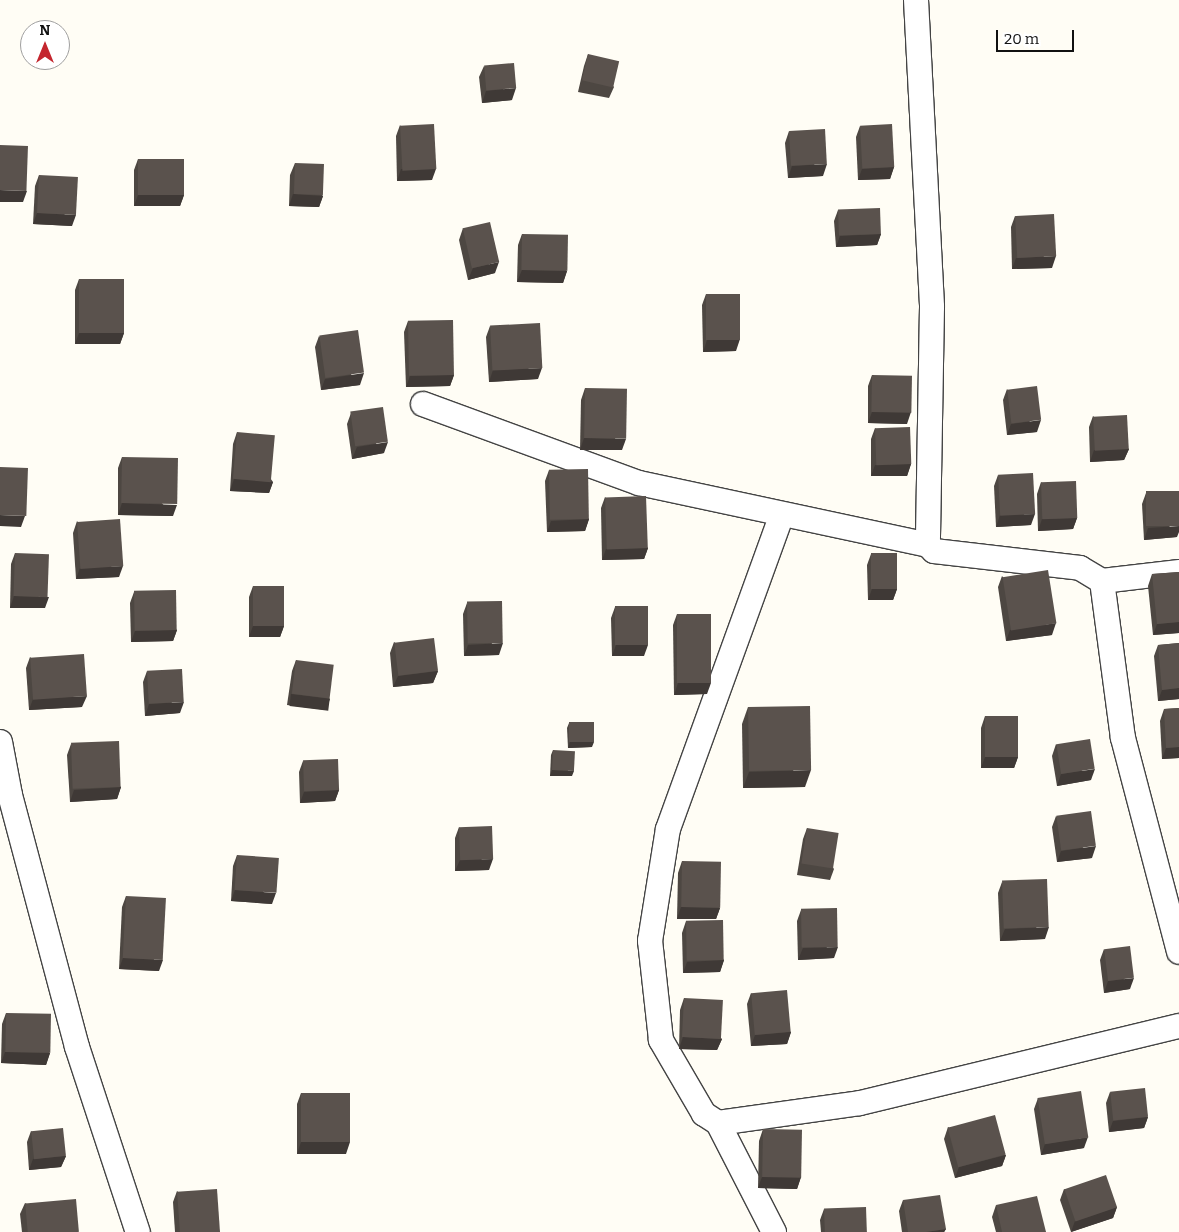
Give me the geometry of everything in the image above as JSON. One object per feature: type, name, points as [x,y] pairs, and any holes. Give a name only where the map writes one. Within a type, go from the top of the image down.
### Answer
[{"type":"street","points":[[916,0],[932,307],[928,545]]},
{"type":"street","points":[[422,404],[519,437],[580,465],[781,516],[928,545],[934,551],[1080,568],[1102,581],[1179,572]]},
{"type":"street","points":[[774,1232],[718,1123],[704,1114],[661,1040],[650,941],[668,829],[781,516]]},
{"type":"street","points":[[1102,581],[1123,738],[1179,952]]},
{"type":"street","points":[[0,742],[10,795],[78,1047],[138,1232]]},
{"type":"street","points":[[718,1123],[860,1103],[1179,1026]]},
{"type":"building","points":[[588,54],[619,61],[613,88],[582,80]]},
{"type":"building","points":[[514,63],[516,88],[486,91],[484,66]]},
{"type":"building","points":[[434,124],[436,169],[402,171],[400,126]]},
{"type":"building","points":[[892,124],[894,167],[862,169],[860,126]]},
{"type":"building","points":[[825,129],[827,164],[791,166],[789,131]]},
{"type":"building","points":[[0,145],[28,146],[26,191],[0,190]]},
{"type":"building","points":[[138,159],[184,159],[184,195],[138,195]]},
{"type":"building","points":[[295,163],[324,164],[323,195],[294,194]]},
{"type":"building","points":[[39,175],[78,177],[76,215],[37,213]]},
{"type":"building","points":[[880,208],[881,234],[839,235],[838,209]]},
{"type":"building","points":[[1054,214],[1056,256],[1017,258],[1015,216]]},
{"type":"building","points":[[490,222],[499,262],[472,268],[463,228]]},
{"type":"building","points":[[522,234],[568,235],[567,271],[521,270]]},
{"type":"building","points":[[79,279],[124,279],[124,333],[79,333]]},
{"type":"building","points":[[706,294],[740,294],[740,340],[706,340]]},
{"type":"building","points":[[453,320],[454,375],[409,376],[408,321]]},
{"type":"building","points":[[540,323],[542,368],[492,371],[490,326]]},
{"type":"building","points":[[358,330],[364,373],[325,378],[319,335]]},
{"type":"building","points":[[872,375],[912,376],[911,413],[871,412]]},
{"type":"building","points":[[1037,386],[1041,420],[1011,423],[1007,390]]},
{"type":"building","points":[[585,388],[627,389],[626,439],[584,438]]},
{"type":"building","points":[[383,407],[388,442],[355,446],[350,412]]},
{"type":"building","points":[[1127,415],[1129,449],[1095,451],[1093,417]]},
{"type":"building","points":[[910,427],[911,464],[876,465],[875,428]]},
{"type":"building","points":[[237,432],[275,435],[271,482],[233,479]]},
{"type":"building","points":[[122,457],[178,458],[177,504],[121,503]]},
{"type":"building","points":[[0,467],[28,468],[26,516],[0,515]]},
{"type":"building","points":[[588,469],[589,519],[550,520],[549,470]]},
{"type":"building","points":[[1033,473],[1035,514],[1000,516],[998,475]]},
{"type":"building","points":[[1076,481],[1077,518],[1042,519],[1041,482]]},
{"type":"building","points":[[1146,491],[1179,491],[1179,526],[1146,526]]},
{"type":"building","points":[[646,496],[648,548],[607,549],[605,497]]},
{"type":"building","points":[[120,519],[123,566],[80,569],[77,522]]},
{"type":"building","points":[[15,553],[49,554],[47,597],[13,596]]},
{"type":"building","points":[[871,553],[897,553],[897,589],[871,589]]},
{"type":"building","points":[[1048,570],[1056,623],[1011,631],[1003,577]]},
{"type":"building","points":[[1179,572],[1179,622],[1157,624],[1152,574]]},
{"type":"building","points":[[253,586],[284,586],[284,626],[253,626]]},
{"type":"building","points":[[176,590],[177,630],[135,631],[134,591]]},
{"type":"building","points":[[502,601],[503,643],[468,644],[467,602]]},
{"type":"building","points":[[615,606],[648,606],[648,645],[615,645]]},
{"type":"building","points":[[677,614],[711,614],[711,683],[677,683]]},
{"type":"building","points":[[434,638],[438,671],[398,676],[394,643]]},
{"type":"building","points":[[1179,643],[1179,688],[1162,690],[1158,645]]},
{"type":"building","points":[[84,654],[87,696],[33,700],[30,658]]},
{"type":"building","points":[[296,660],[334,665],[330,698],[292,694]]},
{"type":"building","points":[[182,669],[184,702],[149,704],[147,671]]},
{"type":"building","points":[[810,706],[811,770],[749,771],[748,707]]},
{"type":"building","points":[[1179,708],[1179,747],[1166,748],[1164,709]]},
{"type":"building","points":[[985,716],[1018,716],[1018,757],[985,757]]},
{"type":"building","points":[[569,722],[594,722],[594,742],[569,742]]},
{"type":"building","points":[[1090,739],[1095,769],[1061,774],[1056,744]]},
{"type":"building","points":[[119,741],[121,787],[73,789],[71,743]]},
{"type":"building","points":[[553,750],[575,751],[574,771],[552,770]]},
{"type":"building","points":[[338,759],[339,790],[304,791],[303,760]]},
{"type":"building","points":[[1091,811],[1096,846],[1061,851],[1056,816]]},
{"type":"building","points":[[492,826],[493,859],[460,860],[459,827]]},
{"type":"building","points":[[807,828],[839,833],[833,869],[801,864]]},
{"type":"building","points":[[237,855],[279,858],[276,893],[235,890]]},
{"type":"building","points":[[682,861],[721,862],[720,908],[681,907]]},
{"type":"building","points":[[1047,879],[1049,927],[1004,929],[1002,881]]},
{"type":"building","points":[[126,896],[166,898],[163,960],[123,958]]},
{"type":"building","points":[[837,908],[838,947],[802,948],[801,909]]},
{"type":"building","points":[[723,920],[724,960],[687,961],[686,921]]},
{"type":"building","points":[[1130,946],[1134,978],[1108,981],[1104,949]]},
{"type":"building","points":[[787,990],[791,1032],[755,1035],[751,993]]},
{"type":"building","points":[[684,998],[723,1000],[721,1039],[682,1037]]},
{"type":"building","points":[[6,1013],[51,1014],[50,1053],[5,1052]]},
{"type":"building","points":[[1145,1088],[1148,1117],[1113,1120],[1110,1092]]},
{"type":"building","points":[[1081,1091],[1088,1137],[1045,1144],[1038,1098]]},
{"type":"building","points":[[301,1093],[350,1093],[350,1142],[301,1142]]},
{"type":"building","points":[[995,1115],[1006,1155],[958,1167],[948,1128]]},
{"type":"building","points":[[63,1128],[66,1156],[34,1159],[31,1131]]},
{"type":"building","points":[[763,1129],[802,1130],[801,1178],[762,1177]]},
{"type":"building","points":[[1106,1175],[1117,1207],[1075,1221],[1064,1189]]},
{"type":"building","points":[[217,1189],[220,1232],[180,1232],[177,1192]]},
{"type":"building","points":[[940,1195],[946,1229],[908,1232],[903,1200]]},
{"type":"building","points":[[1037,1196],[1046,1232],[1002,1232],[996,1205]]},
{"type":"building","points":[[76,1199],[79,1232],[28,1232],[25,1203]]},
{"type":"building","points":[[866,1207],[867,1232],[825,1232],[824,1208]]}]
